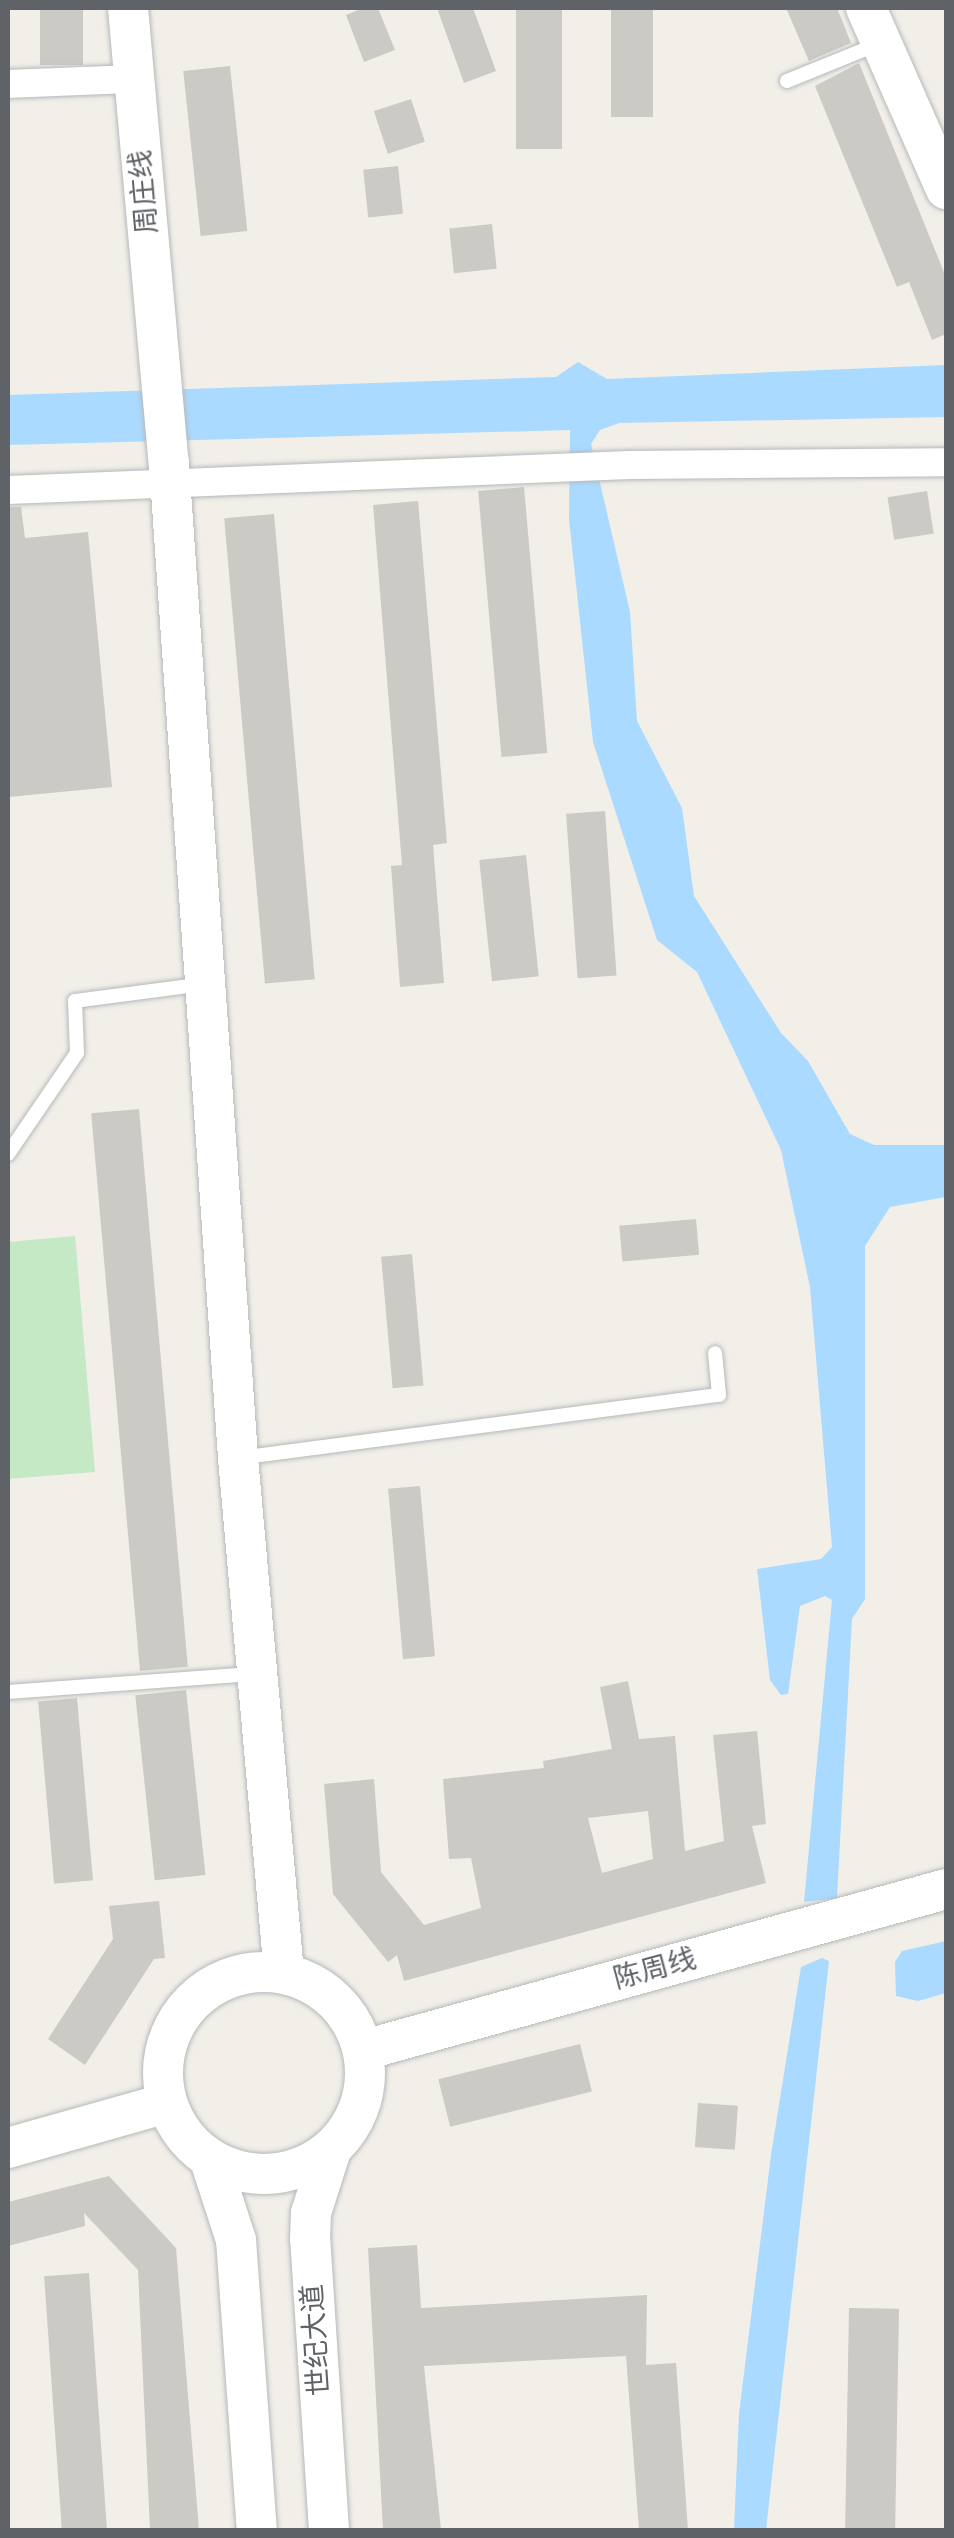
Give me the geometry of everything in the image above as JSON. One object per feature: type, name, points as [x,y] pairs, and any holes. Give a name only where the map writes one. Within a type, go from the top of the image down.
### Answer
[{"type":"main road","name":"周庄线","points":[[128,8],[170,474],[255,1674],[284,1973]]},
{"type":"main road","points":[[874,25],[946,189]]},
{"type":"main road","name":"陈周线","points":[[364,2050],[946,1890]]},
{"type":"main road","points":[[249,1972],[284,1973],[320,1988],[348,2014],[364,2050],[360,2106],[330,2152],[278,2173],[250,2175],[210,2160],[183,2135],[167,2103],[163,2068],[170,2034],[188,2005],[216,1983],[249,1972]]},
{"type":"main road","points":[[8,2148],[167,2103]]},
{"type":"main road","name":"世纪大道","points":[[328,2530],[310,2214],[330,2152]]},
{"type":"main road","points":[[210,2160],[236,2240],[256,2530]]},
{"type":"street","points":[[8,84],[134,79]]},
{"type":"street","points":[[8,490],[170,474],[946,462]]},
{"type":"lane","points":[[787,82],[874,25]]},
{"type":"lane","points":[[8,1154],[76,1053],[75,1001],[205,984]]},
{"type":"lane","points":[[238,1458],[719,1394],[715,1353]]},
{"type":"lane","points":[[8,1692],[255,1674]]},
{"type":"green space","points":[[75,1236],[95,1472],[8,1479],[8,1242]]},
{"type":"water","points":[[578,362],[607,379],[946,365],[946,417],[619,423],[600,430],[591,444],[630,612],[637,721],[682,808],[694,896],[781,1033],[808,1061],[850,1134],[874,1145],[946,1145],[946,1197],[890,1207],[865,1246],[865,1599],[852,1619],[837,1898],[804,1902],[832,1600],[825,1596],[800,1606],[788,1694],[781,1695],[770,1680],[757,1569],[821,1559],[832,1547],[810,1287],[781,1150],[697,972],[657,940],[593,742],[569,519],[570,430],[8,445],[8,395],[556,377]]},
{"type":"water","points":[[946,1941],[946,1993],[918,2001],[896,1996],[895,1962],[902,1951]]},
{"type":"water","points":[[822,1958],[829,1961],[766,2530],[734,2530],[739,2414],[771,2155],[801,1967]]},
{"type":"building","points":[[40,8],[83,8],[83,65],[40,65]]},
{"type":"building","points":[[363,8],[378,8],[395,50],[364,62],[346,15]]},
{"type":"building","points":[[437,8],[473,8],[496,71],[464,83]]},
{"type":"building","points":[[516,8],[562,8],[562,149],[516,149]]},
{"type":"building","points":[[611,8],[653,8],[653,117],[611,117]]},
{"type":"building","points":[[786,8],[837,8],[851,43],[809,61]]},
{"type":"building","points":[[859,63],[946,277],[946,334],[932,340],[909,282],[897,287],[815,86]]},
{"type":"building","points":[[230,66],[247,231],[201,236],[183,71]]},
{"type":"building","points":[[411,99],[425,142],[388,154],[374,111]]},
{"type":"building","points":[[398,166],[403,214],[368,217],[363,170]]},
{"type":"building","points":[[492,224],[497,269],[454,273],[449,228]]},
{"type":"building","points":[[524,487],[547,753],[501,757],[478,491]]},
{"type":"building","points":[[927,491],[934,533],[894,540],[887,497]]},
{"type":"building","points":[[418,501],[447,843],[433,845],[444,983],[400,987],[391,866],[402,865],[373,505]]},
{"type":"building","points":[[8,507],[21,507],[25,538],[88,532],[112,787],[9,797]]},
{"type":"building","points":[[274,514],[315,979],[265,984],[224,518]]},
{"type":"building","points":[[605,811],[617,976],[578,978],[566,814]]},
{"type":"building","points":[[526,855],[539,976],[492,981],[479,860]]},
{"type":"building","points":[[139,1109],[188,1667],[140,1671],[91,1113]]},
{"type":"building","points":[[696,1219],[699,1255],[622,1262],[619,1226]]},
{"type":"building","points":[[412,1254],[424,1385],[393,1388],[381,1257]]},
{"type":"building","points":[[420,1486],[435,1656],[403,1659],[388,1489]]},
{"type":"building","points":[[628,1681],[639,1739],[675,1736],[685,1851],[724,1841],[713,1735],[757,1731],[766,1824],[752,1826],[766,1883],[404,1981],[397,1955],[388,1962],[333,1894],[324,1784],[374,1779],[381,1872],[424,1925],[481,1908],[471,1858],[449,1859],[443,1779],[544,1768],[543,1761],[612,1749],[600,1687]],"holes":[[[648,1811],[653,1859],[602,1873],[588,1818]]]},
{"type":"building","points":[[186,1690],[205,1875],[155,1880],[135,1695]]},
{"type":"building","points":[[77,1698],[93,1880],[54,1884],[38,1701]]},
{"type":"building","points":[[159,1901],[165,1958],[154,1959],[85,2065],[48,2039],[113,1939],[109,1906]]},
{"type":"building","points":[[580,2044],[592,2092],[450,2127],[438,2079]]},
{"type":"building","points":[[698,2103],[738,2106],[735,2150],[695,2147]]},
{"type":"building","points":[[109,2176],[176,2248],[199,2530],[150,2530],[138,2270],[84,2213],[85,2226],[8,2246],[8,2202]]},
{"type":"building","points":[[417,2245],[421,2308],[647,2295],[646,2365],[676,2363],[688,2530],[639,2530],[626,2356],[424,2366],[441,2530],[383,2530],[368,2248]]},
{"type":"building","points":[[89,2273],[107,2530],[62,2530],[44,2276]]},
{"type":"building","points":[[849,2308],[899,2309],[895,2530],[845,2530]]}]
